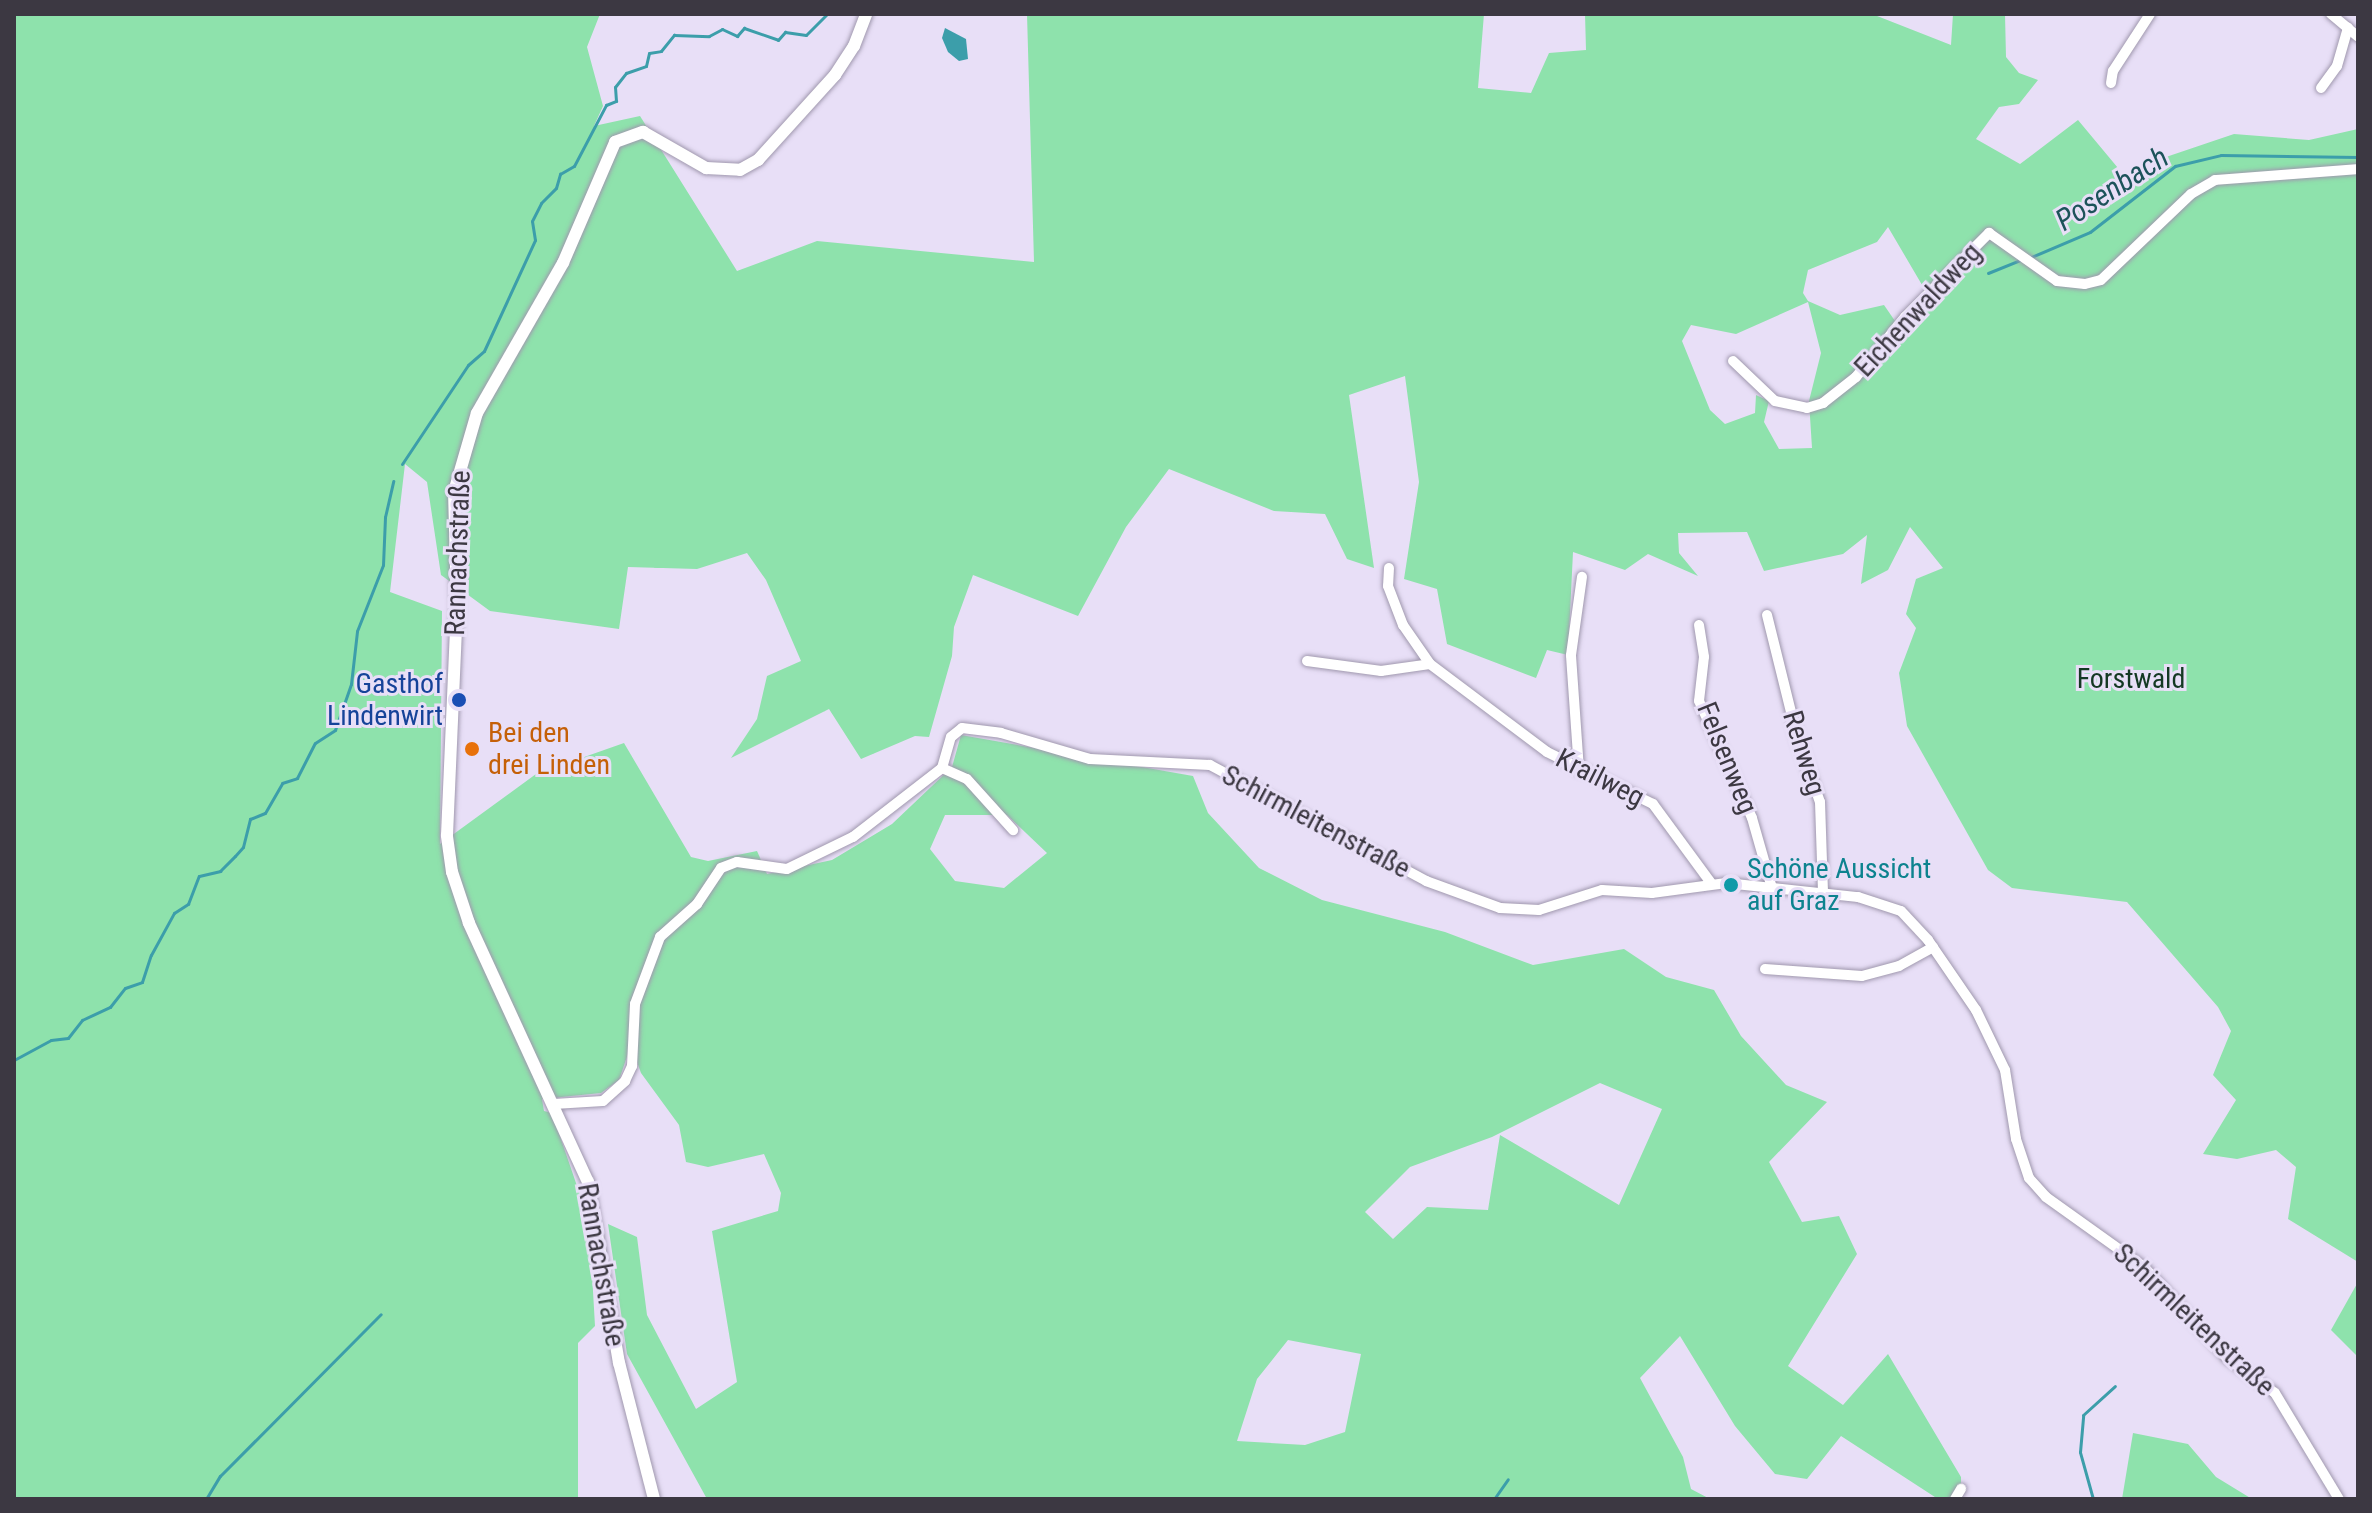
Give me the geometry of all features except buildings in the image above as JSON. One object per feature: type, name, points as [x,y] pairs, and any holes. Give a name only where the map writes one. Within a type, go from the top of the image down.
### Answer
[{"type":"street","name":"Rannachstraße","points":[[654,1499],[619,1363],[597,1208],[554,1104],[469,923],[448,852],[457,605],[454,492],[461,459],[498,367],[563,263],[615,142],[643,132],[706,168],[740,170],[758,160],[798,120],[854,46],[866,14]]},
{"type":"street","points":[[2111,83],[2113,71],[2150,14]]},
{"type":"street","points":[[2340,19],[2358,37]]},
{"type":"street","points":[[2321,88],[2337,66],[2340,19]]},
{"type":"street","name":"Eichenwaldweg","points":[[1733,361],[1775,401],[1807,408],[1823,403],[1856,377],[1905,317],[1989,233],[2072,286],[2101,280],[2191,194],[2215,180],[2358,169]]},
{"type":"street","name":"Krailweg","points":[[1389,568],[1388,586],[1403,625],[1430,664],[1579,770],[1653,804],[1711,883]]},
{"type":"street","points":[[1579,770],[1571,655],[1582,577]]},
{"type":"street","name":"Rehweg","points":[[1767,615],[1798,740],[1820,802],[1823,893]]},
{"type":"street","name":"Felsenweg","points":[[1699,625],[1704,657],[1699,701],[1752,818],[1772,888]]},
{"type":"street","points":[[1307,661],[1381,671],[1430,664]]},
{"type":"street","name":"Schirmleitenstraße","points":[[554,1104],[603,1101],[625,1081],[632,1066],[635,1004],[660,937],[697,904],[721,868],[737,862],[797,865],[869,826],[942,768],[951,737],[962,728],[1001,733],[1090,759],[1210,765],[1426,881],[1500,908],[1539,910],[1602,890],[1652,893],[1711,883],[1858,897],[1901,911],[1933,947],[1996,1046],[2029,1178],[2046,1197],[2145,1268],[2227,1358],[2275,1393],[2339,1499]]},
{"type":"street","points":[[942,768],[967,779],[1013,830]]},
{"type":"street","points":[[1765,969],[1862,976],[1899,966],[1933,947]]},
{"type":"street","points":[[1955,1499],[1961,1489]]},
{"type":"green space","name":"Forstwald","points":[[14,14],[600,14],[587,47],[603,106],[594,126],[640,116],[737,271],[817,241],[1034,262],[1027,14],[1484,14],[1478,88],[1531,93],[1549,53],[1586,50],[1585,14],[1872,14],[1951,45],[1953,14],[2005,14],[2006,57],[2019,73],[2038,80],[2019,104],[1999,107],[1976,139],[2020,164],[2078,120],[2133,186],[2166,157],[2234,134],[2309,140],[2358,129],[2358,1262],[2288,1219],[2296,1167],[2276,1150],[2237,1159],[2203,1154],[2236,1100],[2213,1075],[2231,1031],[2218,1007],[2127,902],[2012,888],[1988,870],[1907,726],[1899,673],[1916,628],[1906,614],[1916,579],[1943,568],[1910,527],[1888,570],[1861,584],[1867,535],[1843,554],[1764,571],[1747,532],[1678,533],[1679,553],[1698,576],[1648,554],[1625,570],[1573,552],[1568,655],[1547,650],[1536,678],[1447,644],[1437,589],[1404,579],[1419,482],[1405,376],[1349,395],[1374,568],[1347,559],[1325,514],[1274,511],[1169,469],[1126,527],[1078,616],[973,575],[954,627],[952,656],[929,737],[915,736],[861,759],[829,709],[731,758],[757,719],[767,676],[801,661],[766,580],[747,553],[697,569],[628,567],[619,629],[490,611],[441,575],[427,482],[405,464],[390,592],[442,611],[440,844],[536,774],[624,743],[691,857],[708,861],[757,851],[767,874],[832,860],[892,824],[952,767],[961,735],[1193,776],[1208,813],[1259,868],[1322,900],[1445,932],[1533,965],[1624,949],[1666,977],[1714,990],[1741,1036],[1786,1085],[1827,1102],[1769,1162],[1802,1222],[1839,1216],[1857,1254],[1788,1366],[1843,1405],[1888,1354],[1961,1477],[1961,1489],[1955,1499],[1938,1499],[1841,1436],[1807,1479],[1775,1474],[1735,1426],[1680,1336],[1640,1378],[1683,1457],[1691,1489],[1710,1499],[707,1499],[627,1354],[608,1224],[637,1237],[647,1315],[696,1409],[737,1382],[712,1231],[778,1211],[781,1193],[764,1154],[708,1167],[686,1162],[679,1125],[641,1073],[631,1045],[619,1080],[601,1093],[542,1099],[544,1111],[552,1113],[589,1221],[595,1326],[578,1343],[578,1499],[14,1499]],"holes":[[[1888,227],[1925,290],[1895,321],[1884,305],[1840,315],[1808,301],[1803,293],[1808,270],[1877,242]],[[1808,302],[1821,353],[1809,401],[1812,448],[1779,449],[1764,422],[1769,401],[1756,395],[1755,413],[1725,424],[1710,410],[1682,341],[1691,325],[1736,334]],[[945,815],[1007,815],[1047,853],[1004,888],[955,881],[930,849]],[[1600,1083],[1662,1109],[1619,1205],[1500,1135],[1488,1210],[1427,1207],[1393,1239],[1365,1212],[1410,1167],[1492,1137]],[[1288,1340],[1361,1354],[1345,1432],[1305,1445],[1237,1441],[1257,1379]]]},
{"type":"green space","points":[[2358,1282],[2358,1357],[2331,1330]]},
{"type":"green space","points":[[2133,1433],[2188,1444],[2216,1477],[2252,1499],[2122,1499]]},
{"type":"water","points":[[945,28],[966,39],[968,59],[959,61],[948,52],[942,38]]},
{"type":"waterway","points":[[402,464],[468,365],[484,351],[535,240],[532,221],[541,203],[556,188],[560,174],[574,166],[606,105],[616,101],[615,87],[626,73],[646,66],[649,53],[661,51],[674,35],[709,36],[722,29],[737,36],[744,28],[778,40],[785,32],[806,35],[827,14]]},
{"type":"waterway","name":"Posenbach","points":[[2029,258],[2090,232],[2175,166],[2221,155],[2358,157]]},
{"type":"waterway","name":"Posenbach","points":[[1988,273],[2021,260]]},
{"type":"waterway","points":[[14,1060],[51,1040],[68,1038],[82,1020],[110,1007],[125,988],[142,982],[151,955],[174,913],[188,904],[199,876],[220,871],[235,856],[243,847],[250,819],[265,813],[282,783],[297,778],[315,743],[335,730],[351,684],[357,631],[383,565],[385,517],[393,481]]},
{"type":"waterway","points":[[206,1499],[220,1476],[381,1314]]},
{"type":"waterway","points":[[2093,1499],[2080,1452],[2083,1415],[2115,1386]]},
{"type":"waterway","points":[[1494,1499],[1508,1479]]},
{"type":"place","name":"Gasthof Lindenwirt","points":[[459,700]]},
{"type":"place","name":"Bei den drei Linden","points":[[472,749]]},
{"type":"place","name":"Schöne Aussicht auf Graz","points":[[1731,885]]}]
